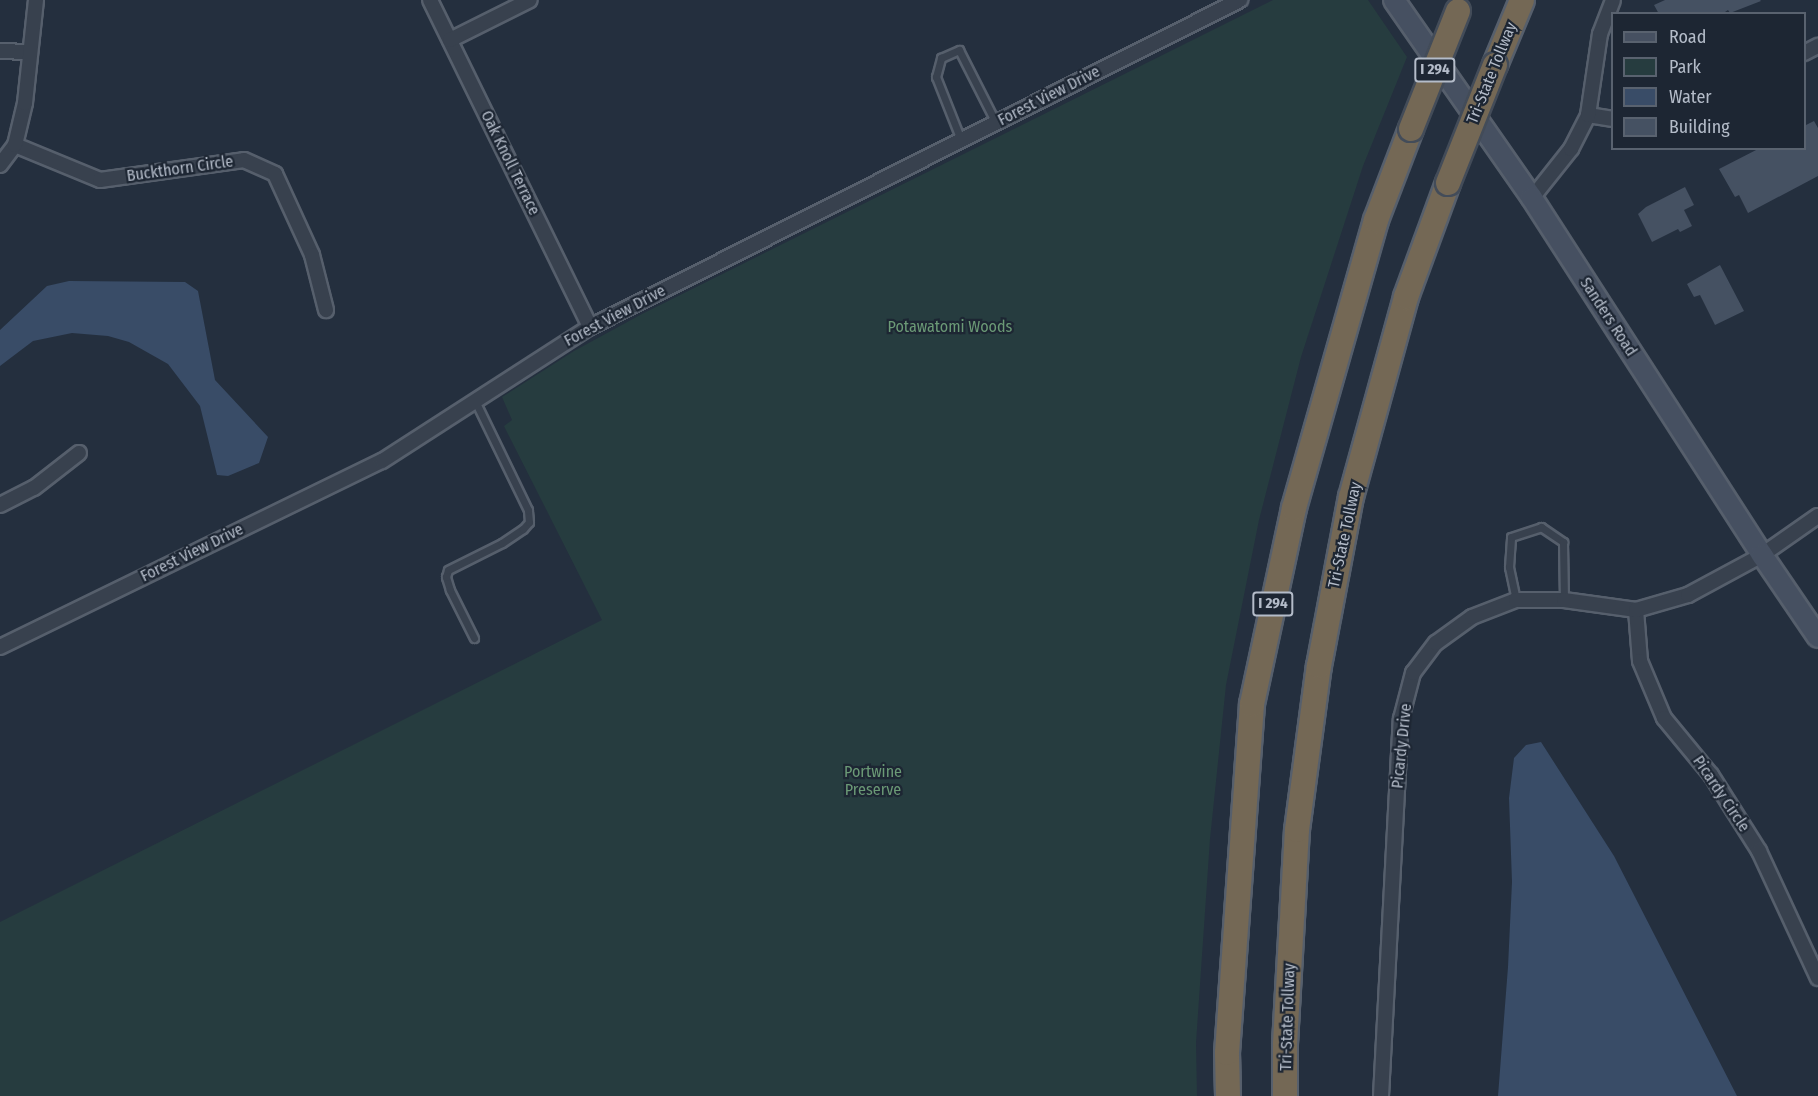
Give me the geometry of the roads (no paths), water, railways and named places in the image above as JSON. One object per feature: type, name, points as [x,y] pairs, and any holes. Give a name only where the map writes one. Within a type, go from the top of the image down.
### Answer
[{"type":"highway","name":"Tri-State Tollway","points":[[1285,1096],[1285,1044],[1297,830],[1318,666],[1351,497],[1406,297],[1448,183],[1521,0]]},
{"type":"highway","name":"I 294","points":[[1228,1096],[1227,1053],[1252,704],[1297,497],[1376,220],[1461,6]]},
{"type":"main road","name":"Sanders Road","points":[[1394,0],[1532,198],[1762,555],[1818,637]]},
{"type":"street","points":[[0,165],[15,145],[25,104],[36,0],[25,0]]},
{"type":"street","name":"Oak Knoll Terrace","points":[[430,0],[590,327]]},
{"type":"street","points":[[450,40],[530,0]]},
{"type":"street","name":"Forest View Drive","points":[[0,646],[382,461],[590,327],[1240,0]]},
{"type":"street","points":[[1532,198],[1571,149],[1588,115],[1600,34],[1613,0]]},
{"type":"street","points":[[0,51],[30,52]]},
{"type":"street","points":[[1588,115],[1611,119]]},
{"type":"street","name":"Buckthorn Circle","points":[[15,145],[100,180],[243,160],[275,174],[312,255],[327,310]]},
{"type":"street","points":[[0,505],[34,488],[79,453]]},
{"type":"street","name":"Picardy Drive","points":[[1381,1096],[1401,719],[1413,673],[1436,643],[1472,617],[1516,600],[1564,600],[1636,610],[1688,595],[1762,555],[1818,516]]},
{"type":"street","name":"Picardy Circle","points":[[1636,610],[1640,661],[1664,718],[1711,776],[1759,851],[1818,978]]},
{"type":"lane","points":[[961,140],[936,77],[941,58],[958,50],[996,123]]},
{"type":"lane","points":[[474,638],[450,590],[446,577],[448,570],[502,543],[523,530],[529,522],[528,510],[475,401]]},
{"type":"lane","points":[[1516,600],[1509,567],[1511,537],[1540,527],[1563,542],[1564,600]]},
{"type":"water","points":[[69,281],[185,282],[198,291],[215,380],[268,437],[259,463],[228,476],[217,475],[200,406],[168,364],[129,342],[108,336],[72,333],[33,341],[0,366],[0,330],[47,286]]},
{"type":"water","points":[[1541,742],[1614,856],[1737,1096],[1498,1096],[1512,882],[1509,798],[1514,758],[1526,745]]},
{"type":"park label","name":"Potawatomi Woods","points":[[950,327]]},
{"type":"park label","name":"Portwine Preserve","points":[[873,781]]}]
